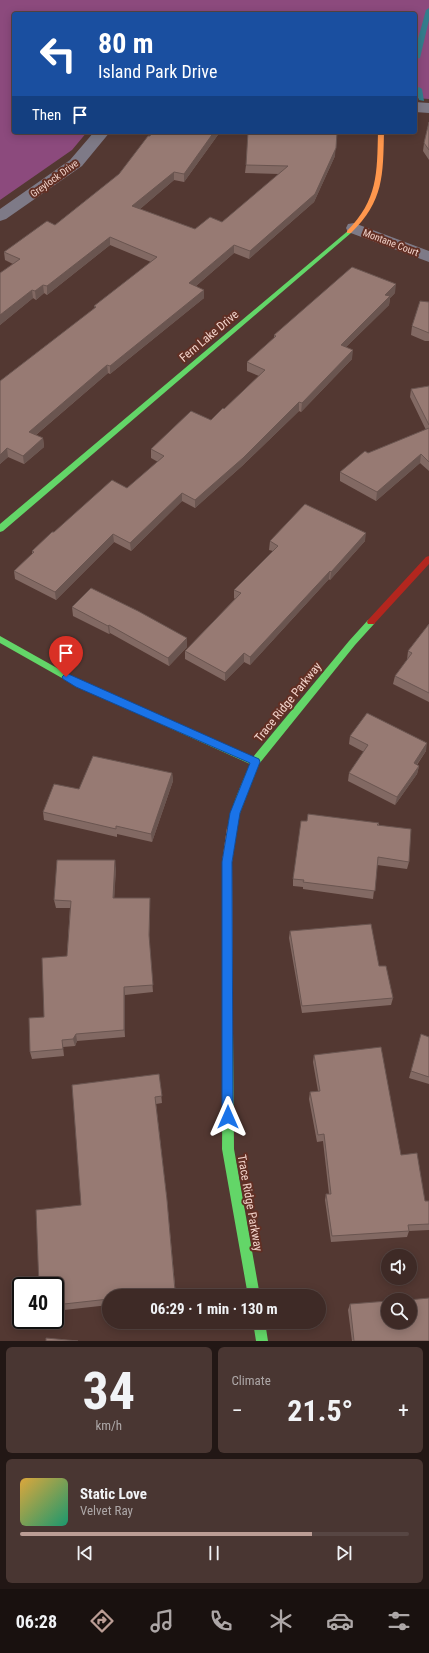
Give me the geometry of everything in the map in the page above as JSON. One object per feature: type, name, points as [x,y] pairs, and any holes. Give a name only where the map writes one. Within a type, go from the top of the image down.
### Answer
[{"type":"street","points":[[417,107],[429,108]]},
{"type":"street","name":"Greylock Drive","points":[[0,216],[76,163],[100,134]]},
{"type":"street","name":"Fern Lake Drive","points":[[0,529],[354,228],[366,213],[378,188],[381,134]]},
{"type":"street","name":"Montane Court","points":[[354,228],[429,257]]},
{"type":"street","name":"Trace Ridge Parkway","points":[[253,1289],[228,1149],[227,862],[235,813],[255,762],[352,643],[429,559]]},
{"type":"street","points":[[0,639],[79,684],[255,762]]},
{"type":"street","points":[[260,1329],[262,1341]]},
{"type":"shaded area","points":[[0,0],[429,0],[429,99],[417,98],[417,12],[12,12],[12,134],[85,134],[72,150],[0,200]]},
{"type":"building","points":[[429,122],[429,150],[424,143]]},
{"type":"building","points":[[152,134],[213,134],[184,174],[174,172],[132,206],[195,229],[210,217],[222,222],[288,166],[246,165],[248,134],[337,134],[336,148],[315,194],[250,251],[234,245],[189,283],[204,290],[110,366],[107,365],[29,432],[43,438],[23,456],[7,448],[0,455],[0,381],[96,307],[94,306],[157,257],[110,237],[47,286],[43,285],[35,291],[32,290],[0,315],[0,273],[20,259],[4,252],[47,221],[55,225],[119,174],[148,136]]},
{"type":"building","points":[[352,267],[396,284],[385,295],[390,296],[341,345],[353,350],[302,403],[299,402],[243,458],[195,500],[182,493],[130,543],[113,534],[55,592],[14,571],[52,532],[54,532],[112,480],[127,488],[164,456],[151,449],[191,411],[211,420],[223,408],[224,409],[265,370],[247,362],[276,336],[274,335]]},
{"type":"building","points":[[420,301],[429,302],[429,333],[412,326]]},
{"type":"building","points":[[429,386],[429,425],[411,389]]},
{"type":"building","points":[[429,428],[429,462],[421,454],[377,492],[340,472],[365,451],[368,453]]},
{"type":"building","points":[[305,504],[366,533],[250,657],[244,653],[225,673],[185,651],[241,593],[234,590],[278,546],[270,541]]},
{"type":"building","points":[[91,588],[138,611],[187,638],[168,658],[109,625],[108,626],[72,607]]},
{"type":"building","points":[[429,624],[429,693],[395,676],[412,653],[408,651]]},
{"type":"building","points":[[367,713],[427,743],[414,763],[419,766],[397,797],[349,773],[368,745],[350,736]]},
{"type":"building","points":[[93,756],[172,773],[151,834],[116,826],[116,829],[43,812],[54,784],[79,789]]},
{"type":"building","points":[[308,814],[379,823],[377,825],[411,829],[409,862],[378,857],[375,891],[303,882],[304,880],[293,879],[301,821],[307,821]]},
{"type":"building","points":[[57,860],[115,860],[113,898],[150,898],[149,935],[153,985],[124,987],[124,1030],[76,1034],[73,1039],[62,1040],[63,1049],[30,1052],[29,1018],[44,1017],[42,958],[67,956],[71,901],[54,900]]},
{"type":"building","points":[[371,924],[379,966],[386,966],[393,998],[302,1006],[290,931]]},
{"type":"building","points":[[421,1034],[429,1037],[429,1077],[411,1071]]},
{"type":"building","points":[[381,1047],[401,1155],[417,1153],[425,1201],[429,1201],[429,1224],[408,1225],[409,1231],[332,1236],[326,1194],[331,1194],[324,1134],[318,1135],[310,1092],[320,1091],[314,1055]]},
{"type":"building","points":[[159,1074],[162,1096],[155,1097],[167,1200],[175,1289],[102,1289],[102,1300],[64,1304],[64,1277],[39,1277],[36,1210],[81,1205],[72,1085]]},
{"type":"building","points":[[429,1298],[429,1341],[354,1341],[350,1304],[381,1302],[381,1329],[417,1329],[417,1299]]},
{"type":"building","points":[[46,1338],[78,1341],[46,1341]]},
{"type":"waterway","points":[[417,58],[429,10]]},
{"type":"waterway","points":[[419,89],[422,100]]},
{"type":"traffic: fast","points":[[0,529],[349,232]]},
{"type":"traffic: fast","points":[[232,828],[235,813],[255,762],[352,643],[371,622]]},
{"type":"traffic: fast","points":[[0,639],[79,684],[255,762]]},
{"type":"traffic: fast","points":[[228,1033],[228,1149],[253,1289]]},
{"type":"traffic: fast","points":[[260,1329],[262,1341]]},
{"type":"traffic: slow","points":[[349,232],[360,221],[368,210],[373,199],[379,174],[381,134]]},
{"type":"traffic: slow","points":[[228,1033],[227,862],[232,828]]},
{"type":"traffic: jam","points":[[371,622],[429,559]]},
{"type":"route","points":[[66,677],[255,762],[235,813],[227,862],[228,1117]]}]
